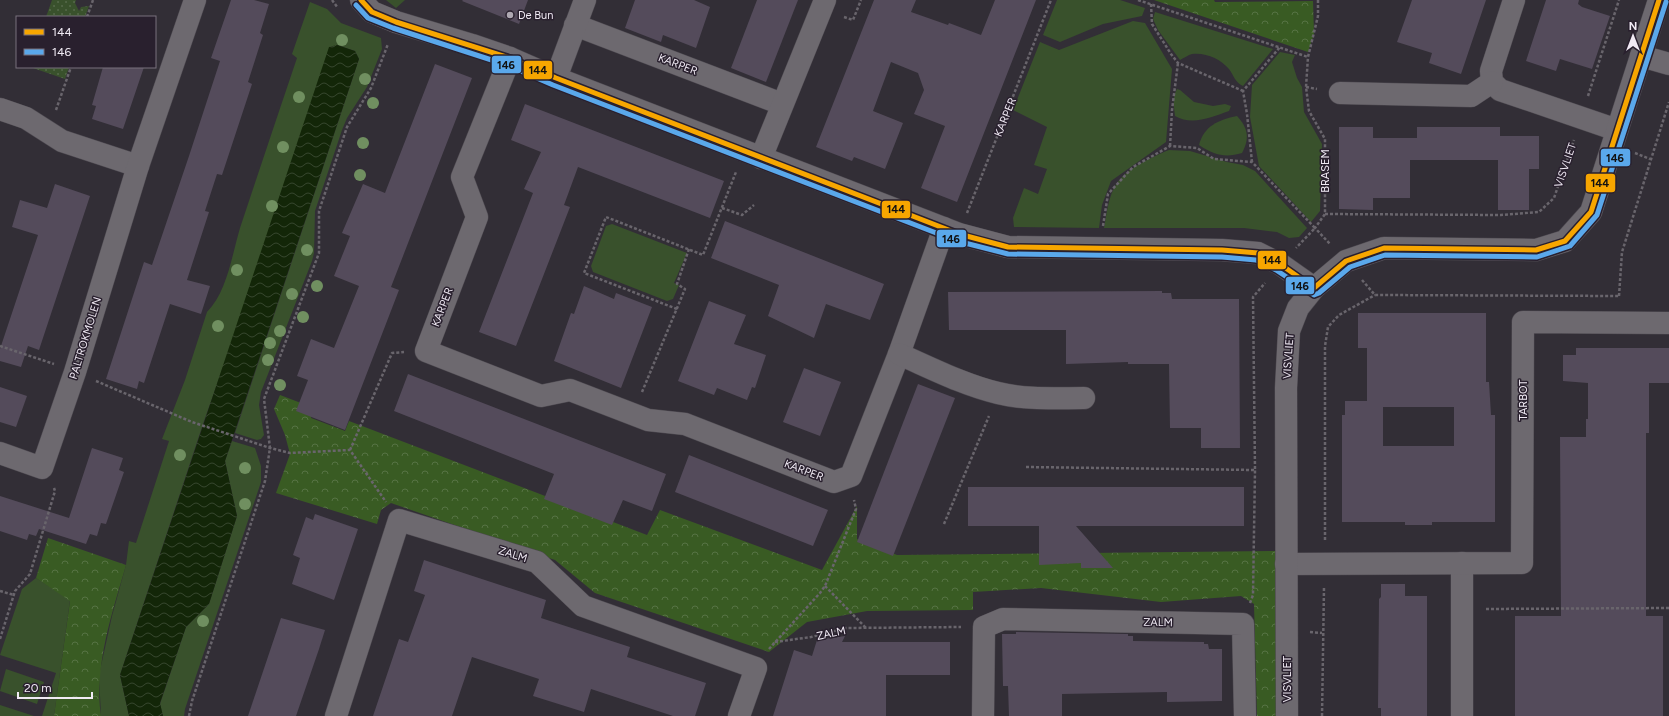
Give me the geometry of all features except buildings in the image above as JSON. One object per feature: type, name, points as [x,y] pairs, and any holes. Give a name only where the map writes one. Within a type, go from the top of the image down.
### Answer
[{"type":"street","name":"PALTROKMOLEN","points":[[42,468],[75,372],[138,166],[195,0]]},
{"type":"street","points":[[362,0],[372,12],[396,22],[510,58],[556,78],[752,155],[951,231],[1008,247],[1100,247],[1222,250],[1258,253],[1280,264],[1314,288]]},
{"type":"street","points":[[556,78],[585,0]]},
{"type":"street","points":[[752,155],[782,104],[825,0]]},
{"type":"street","points":[[1514,0],[1491,71],[1492,82],[1500,90],[1617,130]]},
{"type":"street","name":"VISVLIET","points":[[1287,716],[1286,388],[1289,331],[1298,308],[1314,288],[1346,261],[1384,248],[1536,250],[1565,241],[1591,212],[1659,0]]},
{"type":"street","name":"KARPER","points":[[575,25],[782,104]]},
{"type":"street","points":[[1641,56],[1669,64]]},
{"type":"street","name":"KARPER","points":[[510,58],[462,177],[478,217],[426,350],[540,396],[570,390],[648,420],[684,424],[834,482],[851,476]]},
{"type":"street","points":[[1340,93],[1471,96],[1492,82]]},
{"type":"street","points":[[0,109],[26,118],[62,142],[138,166]]},
{"type":"street","points":[[851,476],[899,354],[951,231]]},
{"type":"street","name":"TARBOT","points":[[1286,564],[1462,562],[1522,563],[1523,322],[1669,323]]},
{"type":"street","points":[[899,354],[964,382],[998,393],[1026,398],[1084,398]]},
{"type":"street","points":[[0,453],[42,468]]},
{"type":"street","points":[[336,716],[399,520]]},
{"type":"street","name":"ZALM","points":[[399,520],[537,562],[583,606],[756,668]]},
{"type":"street","points":[[1462,562],[1462,716]]},
{"type":"street","name":"ZALM","points":[[984,627],[1003,619],[1243,624],[1245,716]]},
{"type":"street","points":[[983,716],[984,627]]},
{"type":"street","points":[[739,716],[756,668]]},
{"type":"path","points":[[87,16],[93,0]]},
{"type":"path","name":"KARPER","points":[[951,231],[1051,0]]},
{"type":"path","points":[[1138,0],[1308,56]]},
{"type":"path","name":"BRASEM","points":[[1318,0],[1318,16],[1308,56],[1306,87],[1309,111],[1325,139],[1325,214]]},
{"type":"path","name":"VISVLIET","points":[[1325,214],[1501,215],[1539,212],[1554,198],[1582,117],[1619,0]]},
{"type":"path","points":[[1150,4],[1152,24],[1178,63],[1243,91]]},
{"type":"path","points":[[189,716],[192,701],[265,481],[270,448],[264,399],[319,253],[319,211],[347,127],[371,88],[396,22]]},
{"type":"path","points":[[1280,47],[1243,91],[1252,162],[1346,261],[1375,295]]},
{"type":"path","points":[[1170,146],[1172,110],[1178,63]]},
{"type":"path","points":[[48,133],[71,68]]},
{"type":"path","points":[[1619,323],[1622,252],[1669,102]]},
{"type":"path","points":[[1100,247],[1108,194],[1133,167],[1170,146],[1197,148],[1214,159],[1252,162]]},
{"type":"path","points":[[677,309],[584,273],[606,217],[703,255],[722,208],[752,155]]},
{"type":"path","points":[[722,208],[742,215],[754,205]]},
{"type":"path","points":[[1026,467],[1255,470],[1253,297],[1280,264],[1315,228],[1325,214]]},
{"type":"path","points":[[633,415],[685,289],[677,284],[689,249]]},
{"type":"path","points":[[1322,716],[1325,564],[1325,346],[1328,327],[1339,315],[1375,295],[1619,296]]},
{"type":"path","points":[[350,450],[392,353],[426,350]]},
{"type":"path","points":[[944,524],[998,393]]},
{"type":"path","points":[[192,422],[244,440],[290,453],[350,450]]},
{"type":"path","points":[[350,450],[399,520]]},
{"type":"path","points":[[0,639],[15,591],[30,574],[55,491],[42,468]]},
{"type":"path","points":[[756,668],[762,656],[825,586],[856,509],[851,476]]},
{"type":"path","points":[[825,586],[866,628]]},
{"type":"path","points":[[0,591],[14,596]]},
{"type":"path","points":[[1462,609],[1669,608]]},
{"type":"path","name":"ZALM","points":[[774,642],[811,637],[846,628],[984,627]]},
{"type":"shaded area","points":[[52,0],[76,0],[75,3],[79,11],[81,7],[89,6],[85,16],[46,16]]},
{"type":"shaded area","points":[[386,0],[405,0],[396,8]]},
{"type":"shaded area","points":[[1057,0],[1120,0],[1145,8],[1142,16],[1103,24],[1060,42],[1043,35]]},
{"type":"shaded area","points":[[310,2],[327,9],[341,23],[381,38],[382,49],[367,87],[347,118],[342,130],[315,211],[314,253],[312,261],[261,392],[259,405],[264,435],[261,439],[257,440],[235,433],[359,59],[355,51],[337,45],[204,421],[120,675],[129,716],[101,716],[99,675],[112,616],[126,565],[129,541],[136,543],[169,441],[162,439],[185,380],[207,312],[214,304],[228,273],[240,228],[297,58],[292,54]]},
{"type":"shaded area","points":[[1155,12],[1273,49],[1243,86],[1236,81],[1226,65],[1217,59],[1202,54],[1192,54],[1180,60],[1158,30],[1153,19]]},
{"type":"shaded area","points":[[1133,21],[1145,23],[1172,69],[1166,142],[1111,181],[1102,205],[1099,228],[1014,227],[1013,218],[1024,188],[1038,194],[1047,169],[1034,165],[1047,127],[1013,110],[1040,42],[1059,50]]},
{"type":"shaded area","points":[[1280,52],[1295,55],[1292,62],[1297,78],[1302,87],[1304,112],[1322,144],[1320,211],[1311,222],[1259,166],[1250,117],[1252,85]]},
{"type":"shaded area","points":[[33,68],[69,68],[65,79]]},
{"type":"shaded area","points":[[1177,89],[1194,102],[1213,106],[1225,104],[1231,106],[1229,111],[1202,120],[1182,119],[1175,116],[1174,99]]},
{"type":"shaded area","points":[[1237,116],[1244,125],[1247,133],[1245,148],[1242,153],[1236,155],[1220,155],[1199,145],[1204,133],[1213,125]]},
{"type":"shaded area","points":[[1169,150],[1190,151],[1243,165],[1255,171],[1307,228],[1299,237],[1289,238],[1277,232],[1244,228],[1104,228],[1110,199],[1117,183],[1127,172]]},
{"type":"shaded area","points":[[612,224],[687,253],[674,283],[679,285],[673,299],[667,301],[593,272],[591,266],[606,226]]},
{"type":"shaded area","points":[[232,441],[255,448],[261,466],[261,482],[185,709],[184,716],[163,716],[160,704],[186,627],[209,604],[237,516],[225,461]]},
{"type":"shaded area","points":[[36,578],[70,600],[54,716],[42,716],[56,673],[0,655],[22,589]]},
{"type":"shaded area","points":[[6,669],[44,682],[37,704],[0,691]]},
{"type":"shaded area","points":[[0,705],[34,716],[0,716]]},
{"type":"green space","points":[[1154,0],[1214,0],[1215,2],[1313,1],[1314,34],[1308,52]]},
{"type":"green space","points":[[280,395],[314,408],[311,418],[345,431],[349,421],[647,535],[660,510],[822,570],[857,506],[857,539],[897,555],[1275,551],[1277,716],[1257,716],[1254,604],[1241,596],[1161,602],[1041,588],[973,592],[973,610],[867,611],[807,622],[769,652],[595,593],[555,560],[391,503],[381,510],[377,524],[276,493],[290,454],[285,435],[274,409]]},
{"type":"green space","points":[[48,538],[126,565],[110,621],[102,659],[99,697],[101,716],[54,716],[70,601],[36,578]]},
{"type":"water","points":[[337,45],[355,51],[359,59],[225,461],[237,516],[209,604],[186,627],[160,703],[163,716],[129,716],[120,675],[329,47]]},
{"type":"transit line","name":"144","points":[[361,0],[372,12],[396,22],[510,58],[556,78],[959,234],[1008,247],[1222,250],[1258,253],[1280,264],[1314,288],[1346,261],[1384,248],[1536,250],[1565,241],[1591,212],[1659,0]]},
{"type":"transit line","name":"146","points":[[356,5],[368,18],[393,28],[507,65],[553,85],[957,241],[1008,254],[1222,257],[1256,260],[1276,270],[1314,295],[1319,293],[1350,267],[1385,255],[1537,257],[1570,246],[1597,215],[1666,2]]},
{"type":"place","name":"De Bun","points":[[510,15]]}]
